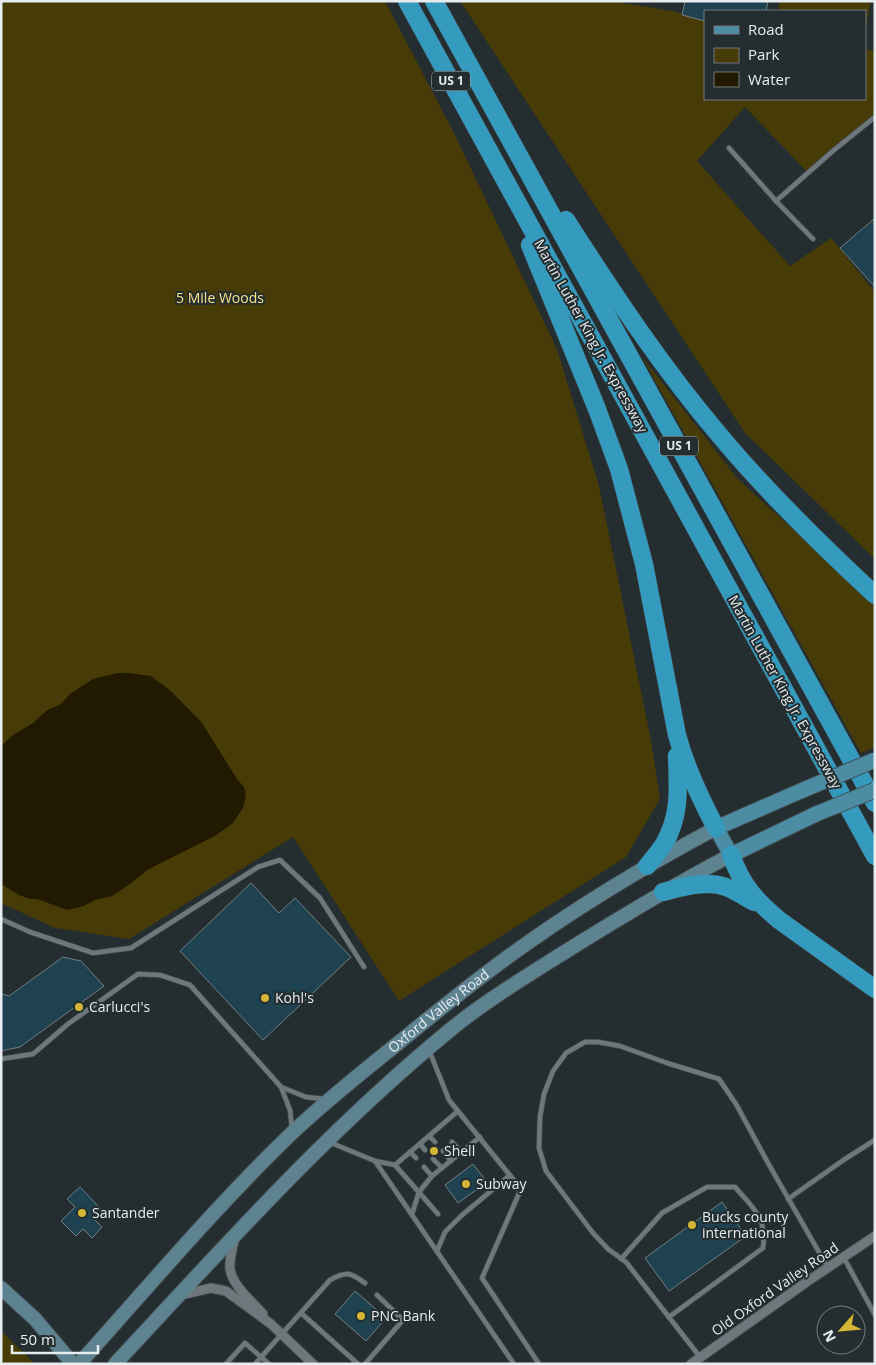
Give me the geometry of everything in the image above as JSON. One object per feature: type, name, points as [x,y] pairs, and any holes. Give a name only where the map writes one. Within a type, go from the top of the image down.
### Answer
[{"type":"highway","name":"Martin Luther King Jr. Expressway","points":[[407,1],[875,856]]},
{"type":"highway","name":"Martin Luther King Jr. Expressway","points":[[434,1],[875,803]]},
{"type":"highway","points":[[483,90],[620,303],[683,389],[720,436],[780,502],[875,595]]},
{"type":"highway","points":[[495,162],[587,385],[618,468],[646,572],[681,752],[694,785],[716,828]]},
{"type":"highway","points":[[647,866],[664,844],[677,810],[677,735]]},
{"type":"highway","points":[[731,855],[735,867],[748,889],[766,909],[875,989]]},
{"type":"highway","points":[[663,892],[692,885],[715,884],[735,891],[766,909]]},
{"type":"main road","name":"Oxford Valley Road","points":[[79,1364],[230,1196],[293,1133],[330,1099],[506,958],[575,911],[647,866],[716,828],[875,760]]},
{"type":"main road","name":"Oxford Valley Road","points":[[115,1364],[235,1234],[326,1142],[376,1094],[451,1029],[520,980],[663,892],[731,855],[816,814],[875,790]]},
{"type":"main road","points":[[716,828],[731,855]]},
{"type":"main road","points":[[1,1288],[35,1319],[73,1364]]},
{"type":"street","points":[[235,1234],[230,1263],[232,1276],[271,1324]]},
{"type":"street","name":"Old Oxford Valley Road","points":[[691,1364],[875,1236]]},
{"type":"street","points":[[179,1295],[211,1288],[226,1292],[271,1324],[313,1364]]},
{"type":"lane","points":[[776,201],[875,117]]},
{"type":"lane","points":[[730,148],[776,201],[813,239]]},
{"type":"lane","points":[[1,919],[30,932],[93,953],[131,948],[258,867],[280,860],[320,898],[364,967]]},
{"type":"lane","points":[[1,1059],[33,1054],[68,1024],[138,974],[160,974],[190,985],[281,1087],[290,1110],[293,1133]]},
{"type":"lane","points":[[700,1357],[626,1262],[608,1250],[593,1233],[546,1171],[539,1148],[540,1117],[544,1094],[553,1071],[566,1053],[585,1042],[598,1042],[620,1046],[667,1064],[719,1079],[736,1104],[788,1200],[828,1268]]},
{"type":"lane","points":[[428,1048],[450,1100],[521,1189],[482,1278],[539,1364]]},
{"type":"lane","points":[[281,1087],[306,1098],[330,1099]]},
{"type":"lane","points":[[394,1165],[458,1111]]},
{"type":"lane","points":[[439,1127],[444,1133]]},
{"type":"lane","points":[[429,1136],[435,1142]]},
{"type":"lane","points":[[412,1214],[419,1192],[432,1176],[480,1137]]},
{"type":"lane","points":[[788,1200],[875,1140]]},
{"type":"lane","points":[[326,1142],[375,1161],[394,1165],[438,1214]]},
{"type":"lane","points":[[452,1142],[461,1152]]},
{"type":"lane","points":[[420,1144],[426,1150]]},
{"type":"lane","points":[[443,1151],[451,1161]]},
{"type":"lane","points":[[410,1152],[416,1158]]},
{"type":"lane","points":[[433,1159],[442,1168]]},
{"type":"lane","points":[[375,1161],[514,1364]]},
{"type":"lane","points":[[424,1167],[432,1176]]},
{"type":"lane","points":[[437,1251],[445,1232],[510,1175]]},
{"type":"lane","points":[[622,1258],[662,1214],[707,1187],[735,1187],[760,1217],[765,1236],[764,1248],[669,1317]]},
{"type":"lane","points":[[844,1258],[875,1315]]},
{"type":"lane","points":[[255,1364],[330,1280],[342,1274],[349,1274],[354,1275],[364,1283]]},
{"type":"lane","points":[[365,1364],[404,1320],[377,1295]]},
{"type":"lane","points":[[301,1313],[358,1364]]},
{"type":"lane","points":[[226,1364],[244,1343],[269,1364]]},
{"type":"green space","name":"5 Mile Woods","points":[[1,1],[385,1],[454,133],[557,349],[599,486],[651,740],[660,799],[626,857],[399,1001],[293,837],[129,939],[55,928],[1,903]]},
{"type":"green space","points":[[460,1],[611,1],[673,11],[704,21],[704,100],[866,100],[866,49],[875,51],[875,119],[809,174],[745,107],[697,161],[790,266],[831,238],[875,292],[875,559],[745,433]]},
{"type":"green space","points":[[780,1],[871,1],[866,25],[866,10],[778,10]]},
{"type":"green space","points":[[642,357],[738,479],[875,605],[875,748],[861,753]]},
{"type":"green space","points":[[1,1331],[35,1364],[1,1364]]},
{"type":"water","points":[[118,673],[151,676],[172,692],[202,723],[244,787],[246,795],[243,808],[233,823],[215,836],[147,870],[112,896],[67,910],[37,899],[30,899],[19,895],[1,884],[1,746],[13,735],[33,723],[46,711],[61,704],[70,694],[93,679]]},
{"type":"building","points":[[685,1],[768,1],[766,10],[704,10],[704,21],[682,15]]},
{"type":"building","points":[[875,218],[875,287],[840,248]]},
{"type":"building","name":"Kohl's","points":[[251,883],[279,913],[295,898],[351,957],[263,1040],[180,951]]},
{"type":"building","points":[[63,957],[81,961],[104,986],[20,1047],[1,1051],[1,994],[9,996]]},
{"type":"building","name":"Subway","points":[[473,1164],[487,1182],[458,1203],[445,1185]]},
{"type":"building","name":"Santander","points":[[80,1187],[101,1209],[92,1217],[102,1227],[92,1238],[83,1229],[76,1236],[61,1221],[75,1207],[67,1199]]},
{"type":"building","points":[[722,1202],[746,1236],[669,1291],[645,1258]]},
{"type":"building","name":"PNC Bank","points":[[355,1291],[386,1318],[366,1341],[335,1314]]},
{"type":"place","name":"Kohl's","points":[[265,998]]},
{"type":"place","name":"Carlucci's","points":[[79,1007]]},
{"type":"place","name":"Shell","points":[[434,1151]]},
{"type":"place","name":"Subway","points":[[466,1184]]},
{"type":"place","name":"Santander","points":[[82,1213]]},
{"type":"place","name":"Bucks county international","points":[[692,1225]]},
{"type":"place","name":"PNC Bank","points":[[361,1316]]}]
